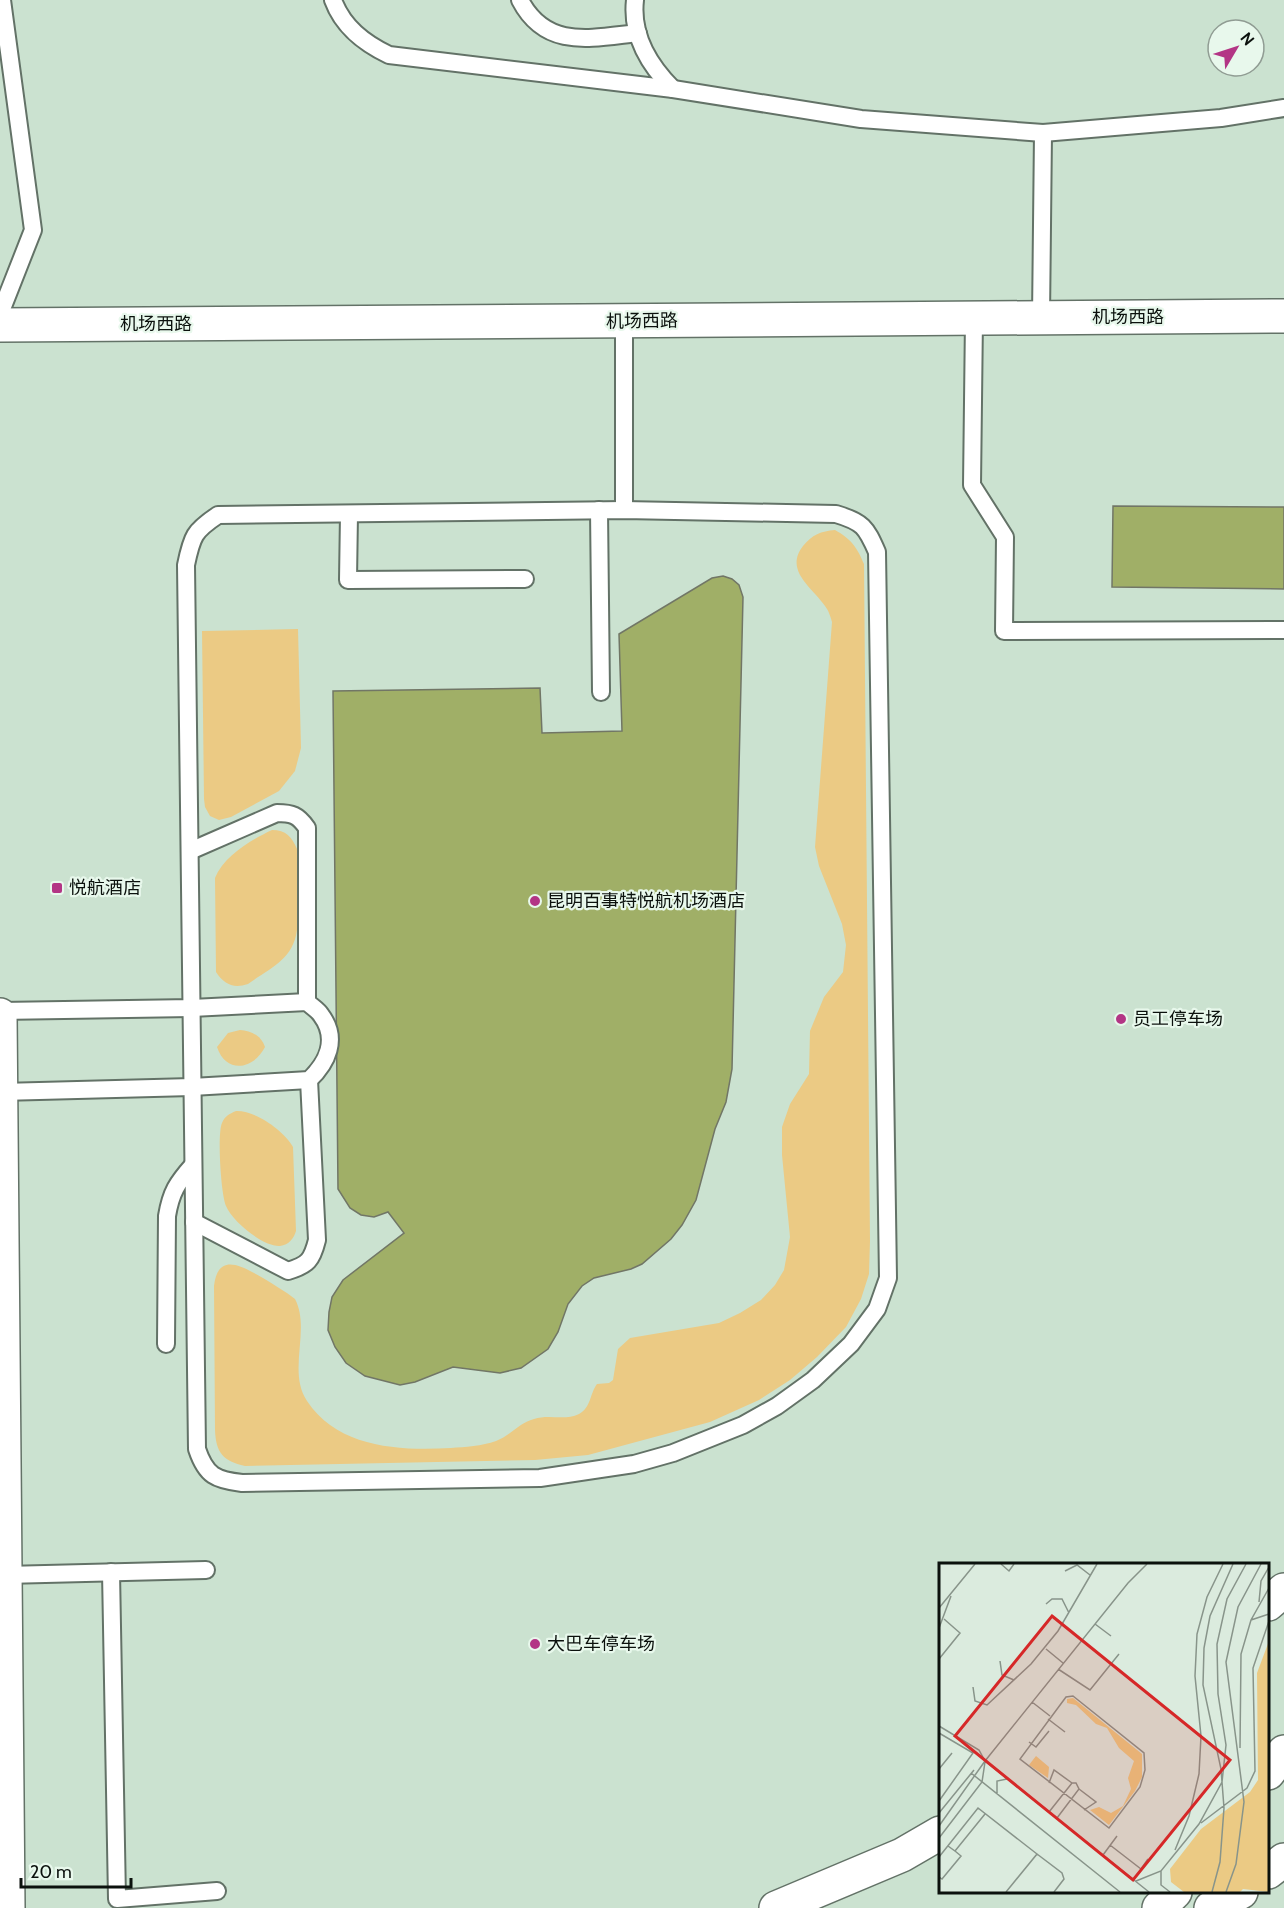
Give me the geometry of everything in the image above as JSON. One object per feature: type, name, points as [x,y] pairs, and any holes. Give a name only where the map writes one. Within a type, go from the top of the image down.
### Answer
[{"type":"main road","name":"机场西路","points":[[0,325],[1284,316]]},
{"type":"main road","points":[[0,1013],[8,1908]]},
{"type":"main road","points":[[1269,1603],[1284,1590]]},
{"type":"main road","points":[[1269,1772],[1284,1752]]},
{"type":"main road","points":[[776,1908],[902,1855],[939,1834]]},
{"type":"main road","points":[[1269,1871],[1284,1860]]},
{"type":"main road","points":[[1159,1908],[1173,1893]]},
{"type":"main road","points":[[1211,1908],[1239,1893]]},
{"type":"lane","points":[[0,314],[33,231],[2,0]]},
{"type":"lane","points":[[333,0],[343,20],[356,35],[371,47],[389,55],[673,89],[861,118],[1043,133],[1221,118],[1284,108]]},
{"type":"lane","points":[[520,0],[530,16],[543,28],[556,35],[571,39],[586,39],[638,33]]},
{"type":"lane","points":[[635,0],[638,33],[645,54],[657,73],[673,89]]},
{"type":"lane","points":[[1041,318],[1043,133]]},
{"type":"lane","points":[[974,318],[972,485],[1005,537],[1004,631],[1284,630]]},
{"type":"lane","points":[[624,321],[624,510]]},
{"type":"lane","points":[[599,510],[601,692]]},
{"type":"lane","points":[[624,510],[836,514],[855,519],[868,532],[877,552],[888,1278],[877,1309],[851,1344],[813,1380],[777,1406],[743,1425],[673,1453],[634,1464],[540,1478],[242,1483],[223,1480],[212,1475],[202,1463],[197,1449],[186,565],[190,541],[201,526],[218,515],[624,510]]},
{"type":"lane","points":[[349,514],[348,580],[525,579]]},
{"type":"lane","points":[[190,851],[277,813],[291,813],[301,819],[307,828],[307,1002]]},
{"type":"lane","points":[[0,1013],[192,1008],[307,1002],[321,1015],[329,1033],[329,1052],[322,1068],[309,1080],[192,1087],[1,1092]]},
{"type":"lane","points":[[194,1222],[288,1271],[302,1267],[313,1257],[317,1240],[309,1080]]},
{"type":"lane","points":[[166,1344],[167,1216],[170,1196],[178,1181],[193,1165]]},
{"type":"lane","points":[[5,1575],[206,1570]]},
{"type":"lane","points":[[111,1572],[117,1899],[217,1891]]},
{"type":"shaded area","points":[[0,0],[1284,0],[1284,1908],[0,1908]]},
{"type":"shaded area","points":[[835,530],[853,544],[864,564],[870,1241],[869,1274],[861,1299],[846,1327],[817,1357],[790,1380],[759,1400],[710,1422],[588,1455],[535,1460],[245,1466],[231,1462],[219,1450],[215,1430],[214,1286],[216,1275],[226,1265],[240,1266],[295,1299],[301,1324],[299,1377],[301,1389],[320,1417],[335,1429],[353,1437],[391,1447],[411,1449],[485,1444],[501,1439],[534,1419],[579,1414],[586,1408],[597,1384],[609,1383],[613,1380],[618,1349],[630,1338],[719,1323],[761,1300],[775,1285],[784,1270],[790,1237],[782,1155],[782,1127],[790,1104],[809,1074],[810,1031],[824,997],[843,972],[846,945],[842,924],[819,866],[815,847],[832,622],[827,609],[803,580],[797,564],[798,555],[803,546],[813,536]]},
{"type":"shaded area","points":[[298,629],[301,748],[295,771],[279,791],[231,817],[219,820],[210,816],[204,799],[202,631]]},
{"type":"shaded area","points":[[272,830],[288,835],[297,849],[295,940],[286,956],[272,968],[248,984],[233,986],[222,980],[216,972],[215,878],[231,856]]},
{"type":"shaded area","points":[[240,1030],[255,1034],[265,1047],[254,1060],[240,1066],[227,1062],[217,1047],[228,1033]]},
{"type":"shaded area","points":[[236,1111],[260,1117],[268,1122],[283,1134],[293,1147],[296,1231],[291,1241],[286,1244],[273,1245],[257,1238],[235,1219],[226,1206],[220,1164],[221,1129],[224,1119]]},
{"type":"building","points":[[1113,506],[1284,507],[1284,589],[1112,587]]},
{"type":"building","name":"昆明百事特悦航机场酒店","points":[[723,576],[739,585],[743,597],[732,1069],[726,1102],[715,1129],[696,1200],[671,1239],[642,1264],[594,1278],[582,1286],[568,1304],[558,1332],[548,1349],[521,1368],[500,1373],[453,1367],[415,1382],[400,1385],[365,1376],[346,1363],[335,1347],[328,1330],[332,1297],[343,1280],[404,1233],[388,1212],[374,1217],[361,1215],[350,1208],[338,1189],[333,691],[540,688],[542,733],[622,731],[619,634],[712,578]]},
{"type":"place","name":"悦航酒店","points":[[57,888]]},
{"type":"place","name":"昆明百事特悦航机场酒店","points":[[535,901]]},
{"type":"place","name":"员工停车场","points":[[1121,1019]]},
{"type":"place","name":"大巴车停车场","points":[[535,1644]]}]
